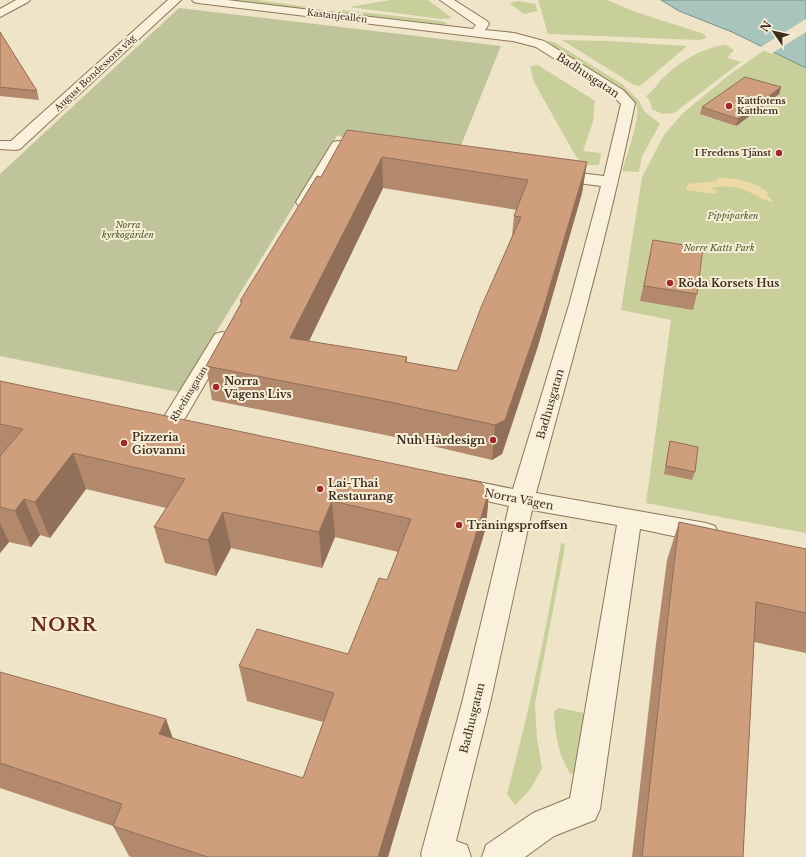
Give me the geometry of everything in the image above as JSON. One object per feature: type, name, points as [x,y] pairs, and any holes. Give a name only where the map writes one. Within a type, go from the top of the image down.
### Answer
[{"type":"street","points":[[0,14],[24,0]]},
{"type":"street","name":"August Bondessons väg","points":[[0,145],[15,146],[174,0]]},
{"type":"street","name":"Kastanjeallén","points":[[198,0],[476,33]]},
{"type":"street","points":[[446,0],[483,24],[476,33]]},
{"type":"street","name":"Badhusgatan","points":[[455,857],[437,854],[477,699],[522,500],[578,305],[610,182],[628,103],[618,92],[540,44],[514,37],[476,33]]},
{"type":"street","points":[[294,219],[338,145],[380,151]]},
{"type":"street","points":[[541,173],[610,182]]},
{"type":"street","name":"Rhedinsgatan","points":[[170,425],[229,327]]},
{"type":"street","points":[[147,420],[193,430]]},
{"type":"street","name":"Norra Vägen","points":[[436,482],[522,500],[726,536]]},
{"type":"street","points":[[498,857],[544,824],[584,809],[630,518]]},
{"type":"green space","points":[[227,0],[257,0],[308,7],[300,8]]},
{"type":"green space","points":[[390,0],[428,0],[452,18],[441,19],[349,7]]},
{"type":"green space","points":[[538,0],[607,0],[633,11],[704,34],[706,38],[699,40],[548,34]]},
{"type":"green space","points":[[519,1],[535,4],[538,11],[524,14],[509,3]]},
{"type":"green space","name":"Norra kyrkogården","points":[[179,8],[501,46],[458,153],[337,136],[179,392],[0,356],[0,174]]},
{"type":"green space","points":[[343,10],[441,21],[447,23],[446,25],[337,12]]},
{"type":"green space","points":[[562,40],[608,41],[687,46],[640,86],[634,85]]},
{"type":"green space","points":[[546,41],[554,42],[622,84],[639,101],[644,111],[660,124],[642,156],[639,172],[622,171],[636,120],[636,104],[630,96],[623,91]]},
{"type":"green space","points":[[722,45],[726,45],[734,50],[727,58],[741,62],[674,113],[662,114],[652,109],[650,101],[646,96],[665,76],[692,56]]},
{"type":"green space","name":"Norre Katts Park","points":[[766,49],[806,68],[806,533],[646,503],[671,320],[621,310],[642,177],[664,135],[682,114],[729,75]]},
{"type":"green space","points":[[538,65],[595,101],[593,122],[583,151],[601,153],[599,165],[584,165],[575,155],[534,82],[530,66]]},
{"type":"green space","points":[[561,543],[565,544],[564,552],[535,704],[537,739],[542,768],[530,790],[515,805],[507,794],[537,669]]},
{"type":"green space","points":[[559,708],[584,713],[587,715],[578,765],[573,774],[570,773],[566,766],[558,744],[554,711]]},
{"type":"sand","points":[[719,177],[752,183],[768,193],[767,195],[774,202],[764,200],[742,189],[732,187],[711,188],[717,191],[716,194],[686,190],[688,184],[716,181]]},
{"type":"water","points":[[661,0],[806,0],[806,68],[732,32],[679,11]]},
{"type":"pier","points":[[806,19],[806,32],[771,54],[759,48]]},
{"type":"building","points":[[0,32],[37,91],[0,87]]},
{"type":"building","points":[[745,77],[781,87],[738,119],[702,107]]},
{"type":"building","points":[[347,130],[587,162],[542,313],[505,420],[495,425],[390,402],[206,366],[242,302],[240,301],[317,176],[321,177]],"holes":[[[382,157],[528,180],[514,216],[521,217],[482,305],[457,371],[405,362],[407,357],[290,338]]]},
{"type":"building","name":"Röda Korsets Hus","points":[[653,240],[703,248],[697,294],[644,286]]},
{"type":"building","points":[[0,381],[480,482],[489,491],[378,857],[208,857],[113,826],[122,804],[0,763],[0,672],[166,719],[159,734],[303,778],[334,693],[239,666],[257,629],[348,654],[379,578],[387,580],[411,519],[332,501],[319,532],[223,512],[208,540],[154,527],[185,479],[73,453],[35,502],[24,499],[15,511],[0,507],[0,456],[23,429],[0,424]]},
{"type":"building","points":[[670,441],[698,447],[695,472],[666,466]]},
{"type":"building","points":[[679,522],[806,549],[806,613],[756,602],[743,857],[642,857]]},
{"type":"place","name":"Kattfotens Katthem","points":[[729,106]]},
{"type":"place","name":"I Fredens Tjänst","points":[[779,153]]},
{"type":"place","name":"Röda Korsets Hus","points":[[670,283]]},
{"type":"place","name":"Norra Vägens Livs","points":[[216,387]]},
{"type":"place","name":"Nuh Hårdesign","points":[[493,440]]},
{"type":"place","name":"Pizzeria Giovanni","points":[[124,443]]},
{"type":"place","name":"Lai-Thai Restaurang","points":[[320,489]]},
{"type":"place","name":"Träningsproffsen","points":[[459,525]]},
{"type":"district","name":"NORR","points":[[64,625]]},
{"type":"park label","name":"Pippiparken","points":[[733,216]]}]
